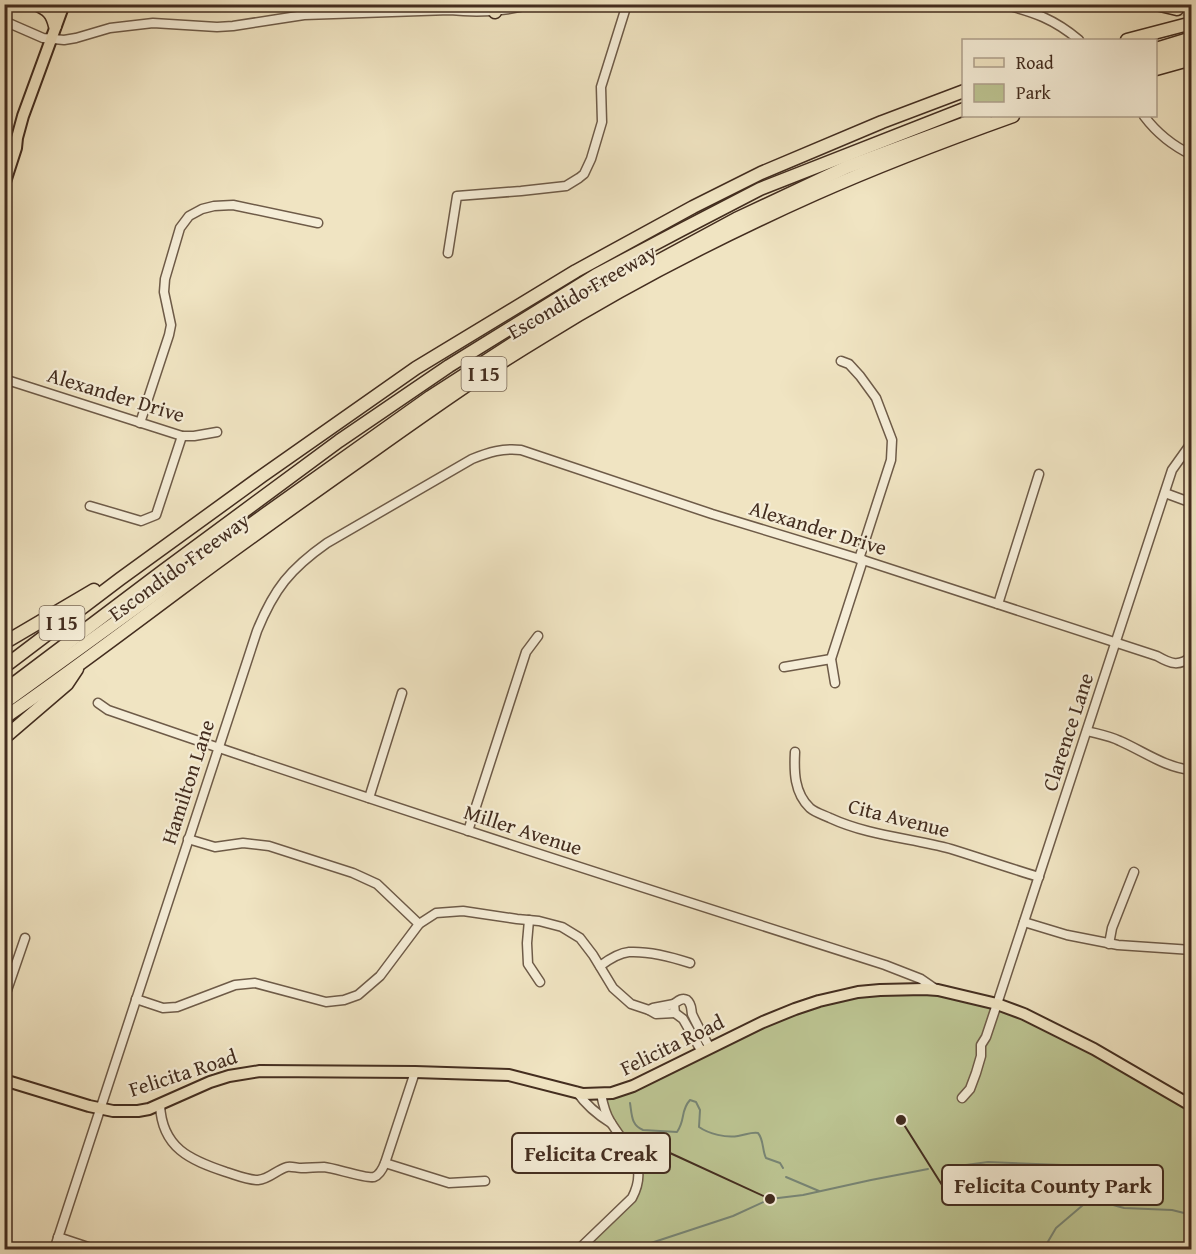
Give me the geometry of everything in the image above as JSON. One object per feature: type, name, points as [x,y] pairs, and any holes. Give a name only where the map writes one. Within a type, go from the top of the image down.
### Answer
[{"type":"highway","points":[[36,4],[52,15],[56,26]]},
{"type":"highway","points":[[1156,4],[1177,9]]},
{"type":"highway","points":[[1131,39],[1191,23]]},
{"type":"highway","points":[[1157,48],[1191,38]]},
{"type":"highway","points":[[1157,59],[1191,50]]},
{"type":"highway","points":[[1157,68],[1191,59]]},
{"type":"highway","name":"Escondido Freeway","points":[[4,667],[120,579],[416,368],[576,271],[761,173],[962,91]]},
{"type":"highway","points":[[4,691],[339,441],[449,366],[549,304],[617,264],[760,189],[962,109]]},
{"type":"highway","points":[[4,705],[271,510],[421,404],[551,320],[736,219],[847,167],[982,117]]},
{"type":"highway","name":"Escondido Freeway","points":[[4,718],[318,489],[453,394],[542,336],[691,252],[816,193],[917,151],[1010,117]]},
{"type":"highway","points":[[4,644],[95,589],[120,579]]},
{"type":"highway","points":[[4,738],[68,684],[79,665]]},
{"type":"main road","points":[[4,185],[23,116],[64,4]]},
{"type":"main road","name":"Felicita Road","points":[[4,1080],[88,1107],[119,1111],[138,1111],[160,1105],[210,1082],[247,1072],[415,1072],[509,1075],[577,1092],[612,1093],[633,1086],[763,1022],[795,1009],[819,1001],[872,990],[903,988],[938,990],[997,1004],[1024,1014],[1094,1050],[1191,1106]]},
{"type":"street","points":[[4,21],[43,38],[63,40],[110,28],[153,23],[225,27],[304,15],[450,10],[473,12],[532,4]]},
{"type":"street","points":[[448,253],[457,196],[566,186],[584,174],[602,122],[601,87],[627,4]]},
{"type":"street","points":[[1002,4],[1047,18],[1062,26],[1078,39]]},
{"type":"street","points":[[1145,117],[1161,135],[1191,155]]},
{"type":"street","points":[[141,423],[171,325],[164,292],[165,279],[180,228],[189,216],[214,206],[233,205],[318,223]]},
{"type":"street","points":[[835,683],[831,659],[891,460],[892,440],[876,398],[849,364],[841,361]]},
{"type":"street","name":"Alexander Drive","points":[[4,379],[182,436],[217,432]]},
{"type":"street","points":[[90,506],[141,521],[156,515],[182,436]]},
{"type":"street","name":"Clarence Lane","points":[[962,1098],[970,1089],[981,1056],[981,1045],[986,1037],[1088,731],[1172,470],[1190,446]]},
{"type":"street","name":"Alexander Drive","points":[[510,449],[521,450],[712,514],[861,559],[1157,656],[1166,662],[1184,663],[1191,656]]},
{"type":"street","name":"Hamilton Lane","points":[[54,1250],[218,748],[263,616],[276,591],[295,567],[327,543],[472,459],[493,451],[510,449]]},
{"type":"street","points":[[998,604],[1039,474]]},
{"type":"street","points":[[1165,493],[1191,502]]},
{"type":"street","points":[[468,831],[526,652],[538,636]]},
{"type":"street","points":[[784,667],[831,659]]},
{"type":"street","points":[[369,798],[402,693]]},
{"type":"street","name":"Miller Avenue","points":[[98,703],[108,710],[218,748],[885,965],[921,979],[938,990]]},
{"type":"street","points":[[1088,731],[1119,740],[1183,770],[1191,770]]},
{"type":"street","name":"Cita Avenue","points":[[795,752],[794,773],[799,791],[808,807],[815,811],[836,821],[870,832],[949,849],[1039,877]]},
{"type":"street","points":[[188,839],[215,847],[243,843],[269,846],[353,873],[377,884],[419,924]]},
{"type":"street","points":[[1109,944],[1112,928],[1134,872]]},
{"type":"street","points":[[136,999],[163,1008],[177,1007],[235,986],[255,983],[326,1002],[344,1000],[358,996],[380,976],[419,924],[436,913],[463,910],[539,921],[562,927],[580,938],[613,988],[631,1004],[649,1010],[653,1008],[675,1009],[706,1050]]},
{"type":"street","points":[[529,920],[526,943],[528,964],[540,982]]},
{"type":"street","points":[[1024,922],[1067,935],[1109,944],[1191,950]]},
{"type":"street","points":[[4,999],[24,938]]},
{"type":"street","points":[[600,966],[613,957],[628,952],[647,953],[690,963]]},
{"type":"street","points":[[675,1009],[682,999],[687,1000],[691,1005],[706,1050]]},
{"type":"street","points":[[160,1105],[165,1131],[169,1138],[182,1151],[201,1164],[259,1180],[268,1178],[288,1167],[322,1167],[375,1177],[385,1163],[415,1072]]},
{"type":"street","points":[[577,1092],[600,1117],[612,1124]]},
{"type":"street","points":[[578,1250],[631,1199],[637,1189],[639,1177],[635,1158],[605,1111],[601,1094]]},
{"type":"street","points":[[385,1163],[448,1183],[486,1180]]},
{"type":"street","points":[[58,1237],[97,1250]]},
{"type":"green space","points":[[903,988],[997,1004],[1191,1106],[1191,1249],[578,1250],[632,1198],[639,1177],[602,1102],[612,1093],[795,1009]]},
{"type":"waterway","points":[[630,1103],[633,1119],[639,1128],[677,1132],[687,1104],[690,1100],[696,1102],[700,1110],[699,1127],[728,1136],[758,1133],[766,1158],[780,1163],[783,1168]]},
{"type":"waterway","points":[[944,1168],[988,1162],[1062,1165],[1088,1198],[1124,1208],[1172,1210],[1192,1215]]},
{"type":"waterway","points":[[642,1250],[651,1243],[733,1216],[770,1199],[803,1195],[928,1169]]},
{"type":"waterway","points":[[786,1177],[819,1191]]},
{"type":"waterway","points":[[1043,1250],[1056,1228],[1088,1198]]},
{"type":"tunnel","points":[[1177,9],[1192,11]]},
{"type":"place","name":"Felicita County Park","points":[[901,1120]]},
{"type":"place","name":"Felicita Creak","points":[[770,1199]]}]
